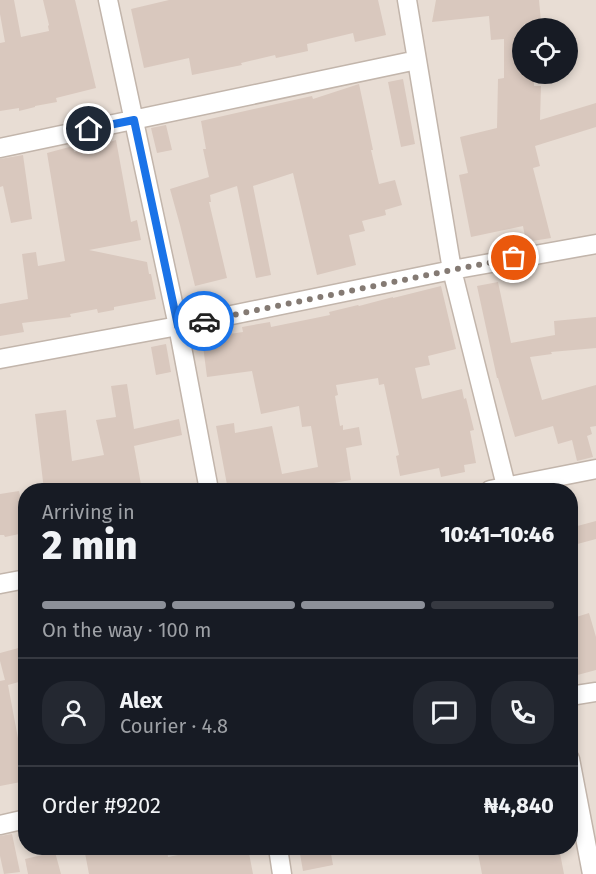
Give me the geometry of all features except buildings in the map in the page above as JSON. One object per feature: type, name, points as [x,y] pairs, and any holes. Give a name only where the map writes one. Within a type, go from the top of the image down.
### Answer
[{"type":"street","points":[[108,0],[178,326],[208,483]]},
{"type":"street","points":[[406,0],[452,270],[500,483]]},
{"type":"street","points":[[0,148],[417,60]]},
{"type":"street","points":[[0,359],[596,243]]},
{"type":"street","points":[[530,483],[596,469]]},
{"type":"street","points":[[0,584],[18,581]]},
{"type":"street","points":[[578,695],[596,692]]},
{"type":"street","points":[[578,801],[592,874]]},
{"type":"street","points":[[0,825],[18,821]]},
{"type":"street","points":[[279,855],[282,874]]},
{"type":"shaded area","points":[[0,0],[596,0],[596,874],[0,874]]},
{"type":"way so far","points":[[204,321],[514,258]]},
{"type":"route","points":[[89,129],[134,120],[178,326],[204,321]]}]
